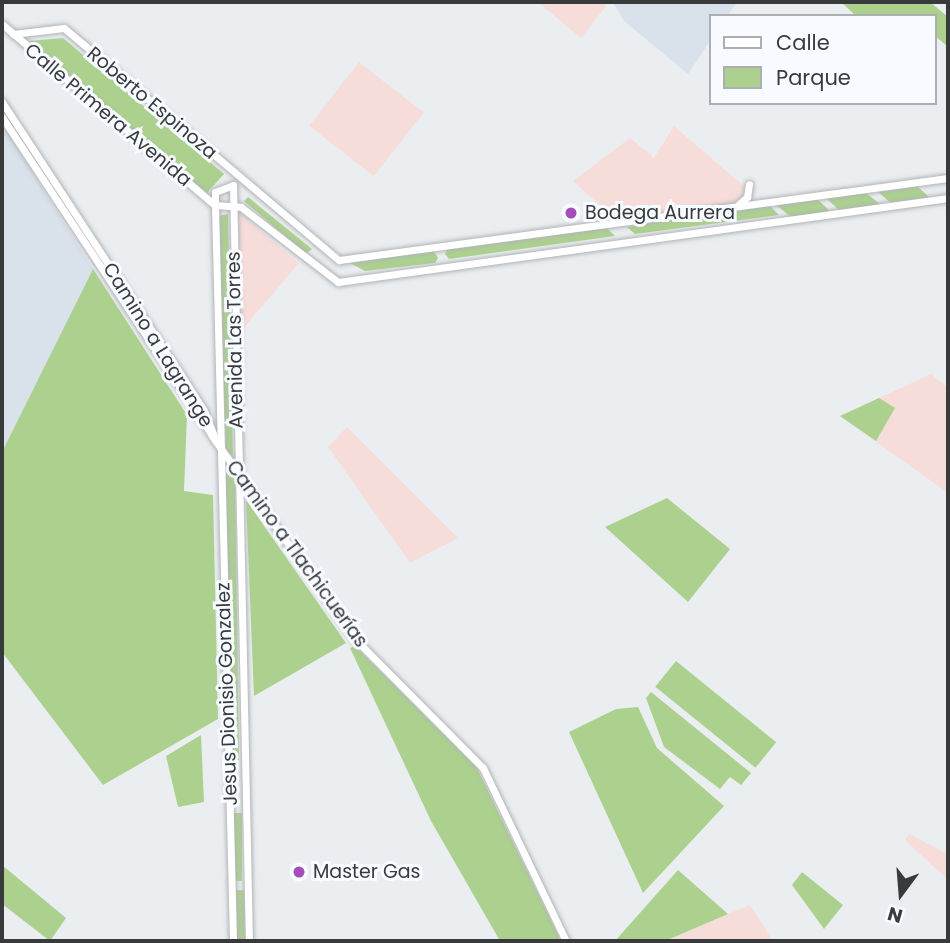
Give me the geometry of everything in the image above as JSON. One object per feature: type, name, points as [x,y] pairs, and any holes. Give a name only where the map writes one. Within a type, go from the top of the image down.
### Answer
[{"type":"street","name":"Calle Primera Avenida","points":[[2,24],[215,205]]},
{"type":"street","name":"Roberto Espinoza","points":[[13,34],[64,28],[339,260],[948,178]]},
{"type":"street","name":"Camino a Lagrange","points":[[2,102],[204,411],[215,440]]},
{"type":"street","name":"Camino a Lagrange","points":[[2,117],[215,440]]},
{"type":"street","points":[[241,178],[233,186],[217,191],[215,205],[241,207],[338,282],[948,198]]},
{"type":"street","points":[[737,206],[747,197],[749,184]]},
{"type":"street","name":"Avenida Las Torres","points":[[233,186],[238,474]]},
{"type":"street","name":"Avenida Las Torres","points":[[215,205],[220,448]]},
{"type":"street","name":"Camino a Tlachicuerías","points":[[215,440],[356,640],[483,768],[566,941]]},
{"type":"street","name":"Jesus Dionisio Gonzalez","points":[[220,448],[233,941]]},
{"type":"street","name":"Jesus Dionisio Gonzalez","points":[[238,474],[249,941]]},
{"type":"shaded area","points":[[538,2],[604,2],[606,6],[581,38]]},
{"type":"shaded area","points":[[613,2],[737,2],[728,14],[708,14],[708,44],[688,74],[624,21]]},
{"type":"shaded area","points":[[359,62],[424,112],[374,176],[309,126]]},
{"type":"shaded area","points":[[2,124],[93,269],[2,452]]},
{"type":"shaded area","points":[[674,126],[745,187],[740,203],[616,220],[573,181],[630,138],[654,158]]},
{"type":"shaded area","points":[[237,211],[299,263],[241,331]]},
{"type":"shaded area","points":[[931,374],[948,388],[948,493],[840,416]]},
{"type":"shaded area","points":[[347,427],[458,538],[410,563],[328,447]]},
{"type":"shaded area","points":[[909,834],[948,854],[948,880],[905,840]]},
{"type":"shaded area","points":[[750,905],[773,941],[666,941],[725,915]]},
{"type":"green space","points":[[841,2],[930,2],[948,17],[948,47],[936,37],[936,14],[854,14]]},
{"type":"green space","points":[[63,38],[224,174],[207,193],[29,41]]},
{"type":"green space","points":[[917,186],[929,197],[891,203],[878,192]]},
{"type":"green space","points":[[866,193],[880,204],[839,210],[826,198]]},
{"type":"green space","points":[[248,197],[312,249],[306,254],[244,201]]},
{"type":"green space","points":[[817,199],[830,211],[791,217],[776,205]]},
{"type":"green space","points":[[768,204],[779,215],[635,234],[627,227]]},
{"type":"green space","points":[[228,214],[233,455],[226,453],[218,216]]},
{"type":"green space","points":[[605,226],[615,236],[449,259],[445,254],[448,248]]},
{"type":"green space","points":[[433,250],[438,258],[435,263],[365,271],[350,263]]},
{"type":"green space","points":[[93,269],[187,415],[184,491],[213,495],[218,719],[103,785],[2,652],[2,452]]},
{"type":"green space","points":[[879,398],[895,408],[876,441],[840,416]]},
{"type":"green space","points":[[224,474],[235,475],[239,760],[232,760]]},
{"type":"green space","points":[[667,498],[730,549],[688,602],[605,527]]},
{"type":"green space","points":[[246,500],[346,643],[254,696]]},
{"type":"green space","points":[[355,646],[477,768],[561,941],[500,941],[431,821],[350,648]]},
{"type":"green space","points":[[676,661],[776,742],[755,768],[655,687]]},
{"type":"green space","points":[[651,692],[751,773],[741,785],[730,777],[720,789],[664,747],[646,698]]},
{"type":"green space","points":[[638,707],[657,748],[724,806],[643,893],[569,732],[616,709]]},
{"type":"green space","points":[[201,735],[204,802],[178,807],[166,756]]},
{"type":"green space","points":[[234,813],[242,813],[242,881],[234,881]]},
{"type":"green space","points":[[2,865],[66,918],[50,941],[2,904]]},
{"type":"green space","points":[[678,870],[728,914],[665,941],[615,941]]},
{"type":"green space","points":[[802,872],[843,905],[824,929],[792,885]]},
{"type":"green space","points":[[236,890],[244,890],[245,941],[237,941]]},
{"type":"place","name":"Bodega Aurrera","points":[[571,213]]},
{"type":"place","name":"Master Gas","points":[[299,872]]}]
